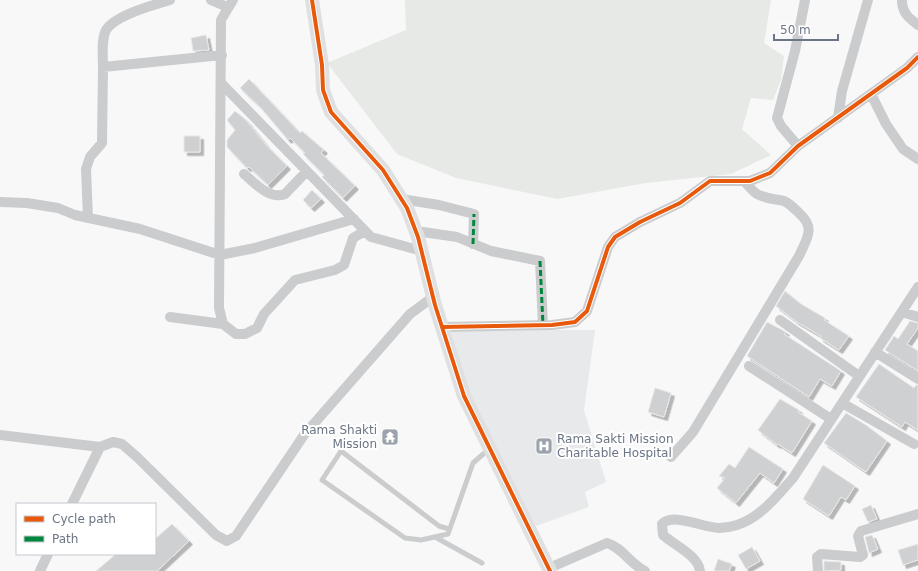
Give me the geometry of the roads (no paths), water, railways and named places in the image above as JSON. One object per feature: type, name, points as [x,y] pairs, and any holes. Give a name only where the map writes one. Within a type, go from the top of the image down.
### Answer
[{"type":"street","points":[[88,218],[86,169],[90,157],[102,143],[104,39],[107,30],[112,24],[147,7],[170,0]]},
{"type":"street","points":[[210,0],[230,4],[221,20],[222,84],[219,308],[223,324]]},
{"type":"street","points":[[798,146],[781,126],[777,118],[795,51],[805,0]]},
{"type":"street","points":[[838,118],[842,91],[868,0]]},
{"type":"street","points":[[902,0],[902,6],[906,15],[918,25]]},
{"type":"street","points":[[314,4],[322,65],[323,90],[331,112],[350,136],[383,170],[407,208],[416,231],[433,297],[464,396],[550,569],[607,543],[617,546],[629,559],[645,571]]},
{"type":"street","points":[[103,67],[222,55]]},
{"type":"street","points":[[442,327],[543,325],[575,322],[587,311],[608,247],[615,238],[640,222],[680,203],[710,181],[750,181],[770,173],[798,146],[907,68],[918,57]]},
{"type":"street","points":[[222,84],[371,237],[422,251]]},
{"type":"street","points":[[871,94],[886,124],[903,149],[918,159]]},
{"type":"street","points":[[244,174],[269,194],[281,196],[285,194],[307,171]]},
{"type":"street","points":[[670,457],[693,432],[799,256],[807,238],[809,226],[807,220],[796,210],[786,201],[774,200],[757,194],[744,181]]},
{"type":"street","points":[[401,199],[438,205],[474,214],[472,244]]},
{"type":"street","points":[[0,202],[41,205],[88,218],[140,229],[220,255],[255,248],[354,219]]},
{"type":"street","points":[[170,317],[223,324],[236,334],[245,334],[257,328],[264,314],[294,280],[335,270],[344,264],[353,238],[365,231]]},
{"type":"street","points":[[416,231],[457,237],[491,251],[540,261],[543,325]]},
{"type":"street","points":[[700,571],[700,567],[692,558],[662,535],[662,524],[665,521],[675,518],[718,528],[737,525],[748,520],[769,505],[793,478],[874,352],[918,287]]},
{"type":"street","points":[[0,435],[100,447],[113,442],[122,444],[216,535],[227,541],[236,536],[304,435],[410,314],[433,297]]},
{"type":"street","points":[[902,312],[918,317]]},
{"type":"street","points":[[780,320],[859,376]]},
{"type":"street","points":[[874,352],[918,380]]},
{"type":"street","points":[[749,366],[831,419]]},
{"type":"street","points":[[842,403],[914,444]]},
{"type":"street","points":[[72,503],[100,447]]},
{"type":"street","points":[[818,571],[817,557],[821,554],[860,557],[863,555],[858,536],[861,531],[918,514]]},
{"type":"street","points":[[40,571],[48,555]]},
{"type":"lane","points":[[449,529],[439,526],[341,451],[322,480],[405,538],[421,540],[448,534],[473,463],[490,448]]},
{"type":"lane","points":[[435,537],[482,563]]},
{"type":"place","name":"Rama Shakti Mission","points":[[390,437]]},
{"type":"place","name":"Rama Sakti Mission Charitable Hospital","points":[[544,446]]}]
